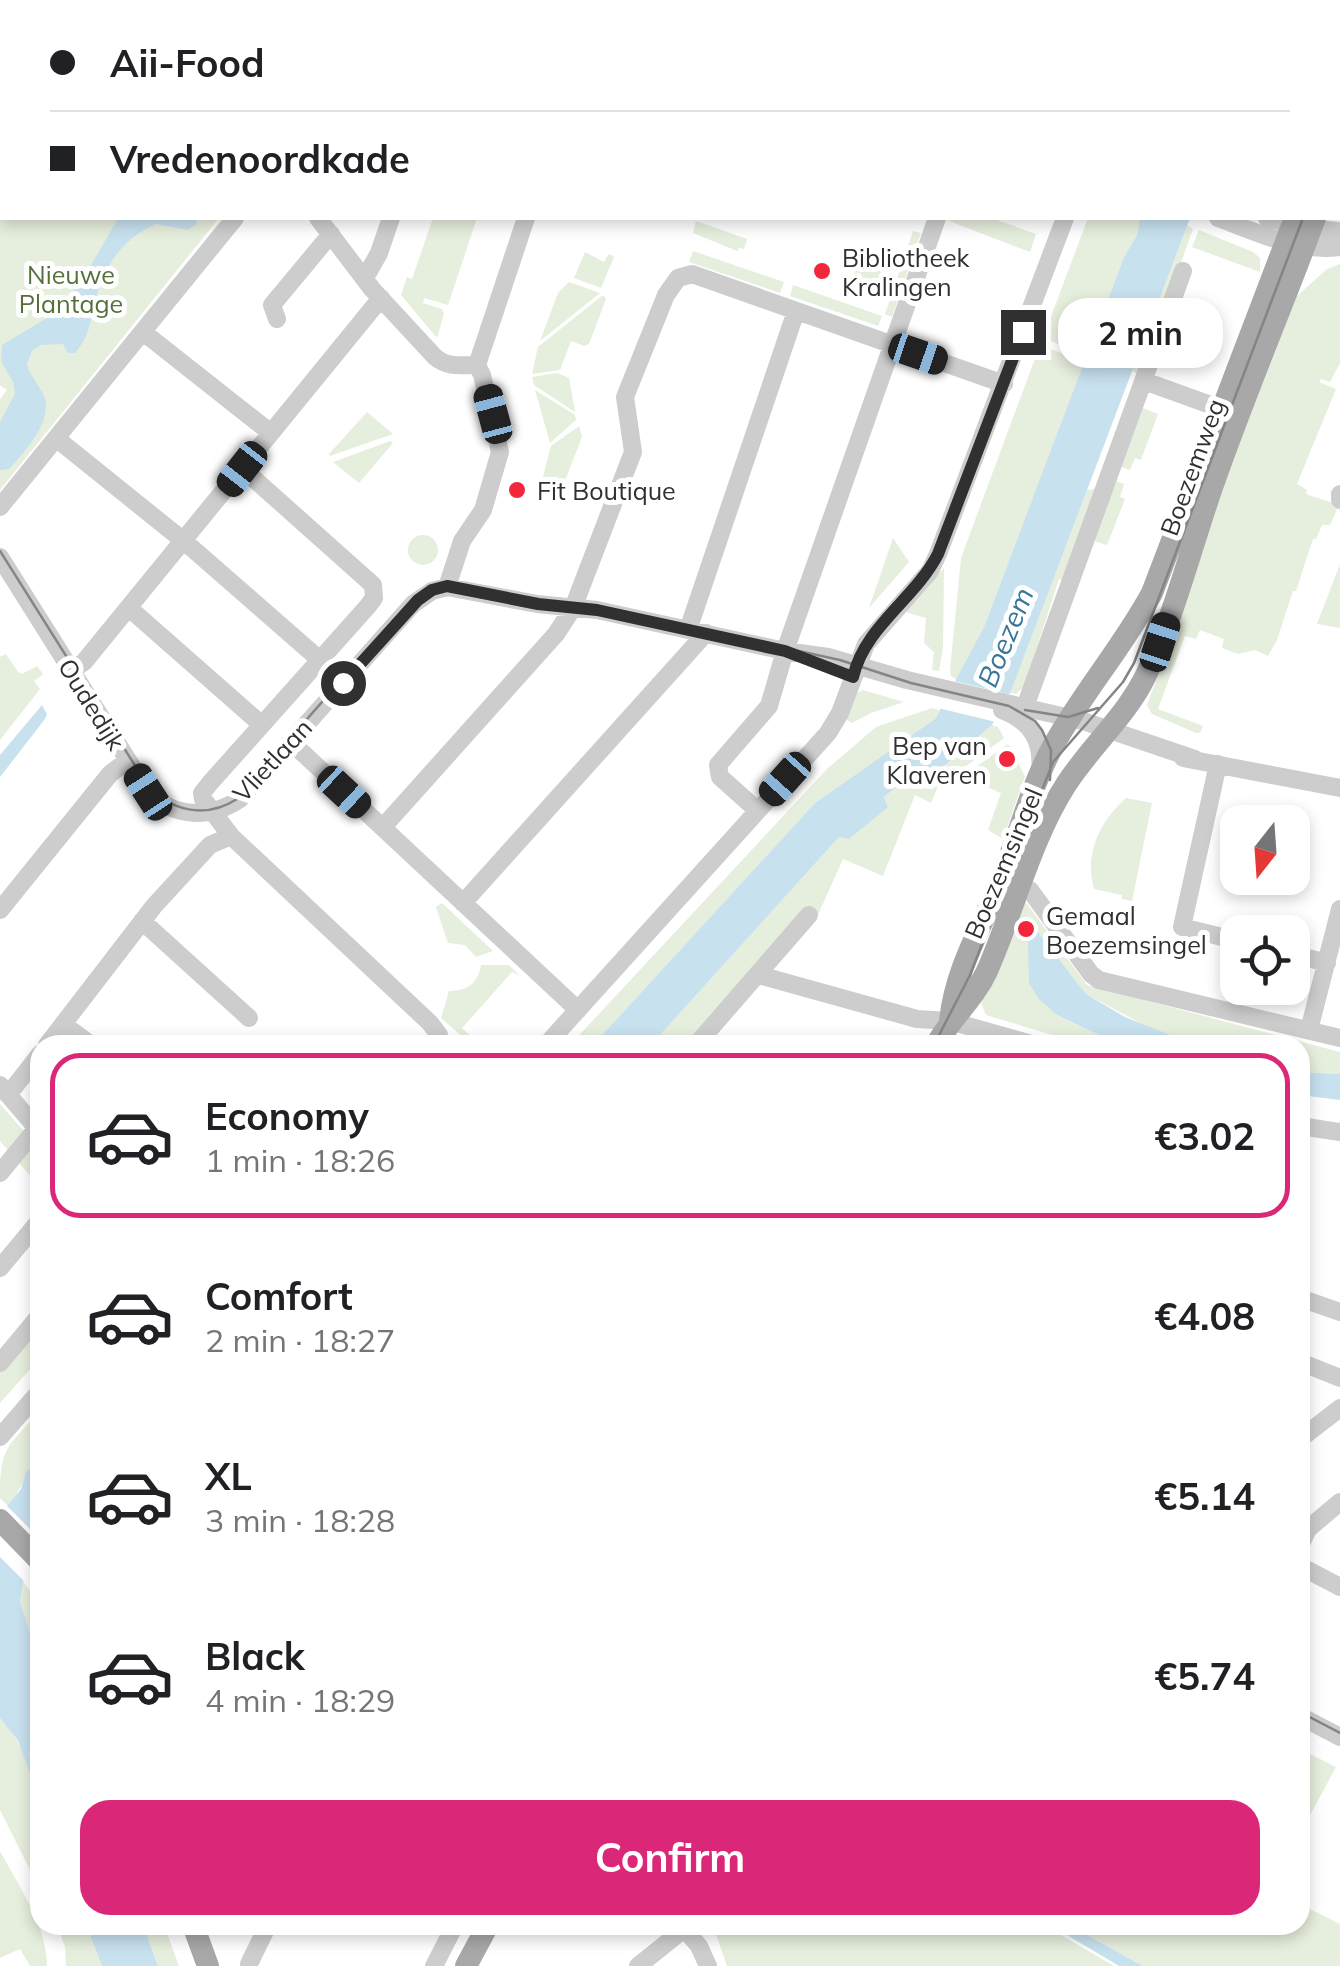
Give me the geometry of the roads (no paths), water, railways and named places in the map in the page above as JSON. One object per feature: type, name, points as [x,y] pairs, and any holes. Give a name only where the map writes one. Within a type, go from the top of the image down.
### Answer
[{"type":"main road","name":"Boezemweg","points":[[1092,727],[1125,640],[1152,592],[1231,412],[1301,230]]},
{"type":"main road","name":"Boezemweg","points":[[1092,727],[1132,699],[1156,653],[1231,412]]},
{"type":"main road","name":"Boezemsingel","points":[[942,1035],[974,996],[1040,772],[1092,727]]},
{"type":"main road","name":"Boezemsingel","points":[[1010,884],[1067,783],[1092,727]]},
{"type":"main road","points":[[1067,783],[1082,742],[1080,729],[1092,727]]},
{"type":"main road","points":[[0,1520],[30,1556]]},
{"type":"main road","points":[[0,1532],[30,1559]]},
{"type":"main road","points":[[188,1935],[199,1966]]},
{"type":"main road","points":[[197,1935],[208,1966]]},
{"type":"main road","points":[[466,1966],[483,1935]]},
{"type":"street","points":[[0,507],[232,220]]},
{"type":"street","points":[[320,220],[381,298],[443,364],[477,365]]},
{"type":"street","points":[[365,278],[390,220]]},
{"type":"street","points":[[525,220],[477,365],[500,440],[500,452],[483,510],[462,541],[447,586],[785,651],[1092,727],[1158,755],[1340,788]]},
{"type":"street","points":[[757,810],[717,773],[718,765],[770,706],[785,651],[935,220]]},
{"type":"street","points":[[555,1035],[828,733],[840,713],[866,644],[930,570],[946,537],[1064,220]]},
{"type":"street","points":[[1232,220],[1340,231]]},
{"type":"street","points":[[1274,220],[1301,230],[1322,250],[1340,247]]},
{"type":"street","points":[[277,320],[272,305],[331,234]]},
{"type":"street","points":[[1011,707],[1144,381],[1183,272]]},
{"type":"street","points":[[383,827],[556,634],[573,608],[633,452],[625,398],[666,295],[678,278],[692,274],[1004,384]]},
{"type":"street","points":[[72,670],[84,662],[184,542],[381,298]]},
{"type":"street","points":[[463,903],[698,632],[796,311]]},
{"type":"street","points":[[144,332],[271,433]]},
{"type":"street","points":[[1144,381],[1231,412]]},
{"type":"street","points":[[56,439],[184,542],[320,660]]},
{"type":"street","name":"Vlietlaan","points":[[242,469],[373,585],[375,594],[202,793],[207,806],[240,799],[413,604],[432,590],[447,586]]},
{"type":"street","name":"Oudedijk","points":[[2,565],[148,792],[164,805],[182,812],[207,806]]},
{"type":"street","points":[[128,608],[262,725]]},
{"type":"street","points":[[1011,707],[1035,736],[1040,750],[1040,772]]},
{"type":"street","points":[[290,742],[578,1010]]},
{"type":"street","points":[[0,910],[110,774],[127,760]]},
{"type":"street","points":[[1218,764],[1182,927],[1220,936]]},
{"type":"street","points":[[207,806],[231,836],[434,1035]]},
{"type":"street","points":[[55,1035],[142,921],[210,845],[231,836]]},
{"type":"street","points":[[1010,884],[1030,890],[1099,980],[1340,1038]]},
{"type":"street","points":[[1309,1030],[1332,960],[1340,910]]},
{"type":"street","points":[[705,1035],[809,915]]},
{"type":"street","points":[[142,921],[248,1018]]},
{"type":"street","points":[[759,976],[917,1019],[950,1021],[998,1035]]},
{"type":"street","points":[[63,1024],[78,1035]]},
{"type":"street","points":[[30,1064],[4,1090],[30,1121]]},
{"type":"street","points":[[1310,1128],[1340,1132]]},
{"type":"street","points":[[0,1173],[30,1139]]},
{"type":"street","points":[[0,1268],[30,1232]]},
{"type":"street","points":[[1310,1302],[1340,1312]]},
{"type":"street","points":[[0,1363],[30,1327]]},
{"type":"street","points":[[1310,1366],[1340,1378]]},
{"type":"street","points":[[0,1437],[30,1402]]},
{"type":"street","points":[[1310,1433],[1338,1412]]},
{"type":"street","points":[[1310,1527],[1340,1502]]},
{"type":"street","points":[[1310,1571],[1340,1587]]},
{"type":"street","points":[[1310,1721],[1340,1737]]},
{"type":"street","points":[[249,1964],[263,1935]]},
{"type":"street","points":[[434,1966],[450,1935]]},
{"type":"street","points":[[638,1966],[674,1935]]},
{"type":"street","points":[[690,1935],[708,1966]]},
{"type":"water","points":[[117,220],[197,220],[188,230],[156,224],[118,252],[101,282],[88,332],[75,353],[68,353],[63,344],[41,345],[32,351],[27,364],[45,399],[44,418],[22,454],[9,469],[0,470],[0,422],[15,394],[1,361],[2,345],[57,312],[85,276]]},
{"type":"water","name":"Boezem","points":[[1140,220],[1189,220],[1011,691],[992,725],[936,773],[919,770],[884,797],[888,807],[849,839],[839,837],[660,1035],[602,1035],[815,803],[935,719],[984,627],[1124,257],[1137,235]]},
{"type":"water","points":[[42,705],[47,714],[45,719],[0,777],[0,755]]},
{"type":"water","points":[[1038,932],[1086,994],[1125,1017],[1170,1035],[1099,1035],[1057,1015],[1038,998],[1029,983],[1028,942]]},
{"type":"water","points":[[1310,1072],[1340,1074],[1340,1100],[1310,1096]]},
{"type":"water","points":[[30,1469],[30,1571],[23,1581],[20,1602],[30,1632],[30,1773],[18,1741],[0,1718],[0,1515],[21,1489]]},
{"type":"water","points":[[90,1935],[147,1935],[158,1966],[102,1966]]},
{"type":"water","points":[[1067,1935],[1087,1935],[1143,1966],[1119,1966]]},
{"type":"tram line","points":[[939,1035],[970,975],[1053,762],[1123,682],[1134,663],[1302,220]]},
{"type":"tram line","points":[[0,551],[146,783],[166,801],[189,809],[213,809],[237,799],[414,597],[430,587],[448,584],[529,600],[598,607],[840,660],[911,683],[1009,706],[1035,721],[1042,730],[1051,750],[1050,780]]},
{"type":"tram line","points":[[1025,710],[1068,717],[1098,708]]},
{"type":"tram line","points":[[1310,1717],[1340,1733]]},
{"type":"place","name":"Bibliotheek Kralingen","points":[[822,271]]},
{"type":"place","name":"Fit Boutique","points":[[517,490]]},
{"type":"place","name":"Bep van Klaveren","points":[[1007,759]]},
{"type":"place","name":"Gemaal Boezemsingel","points":[[1026,929]]},
{"type":"park label","name":"Nieuwe Plantage","points":[[71,288]]}]
